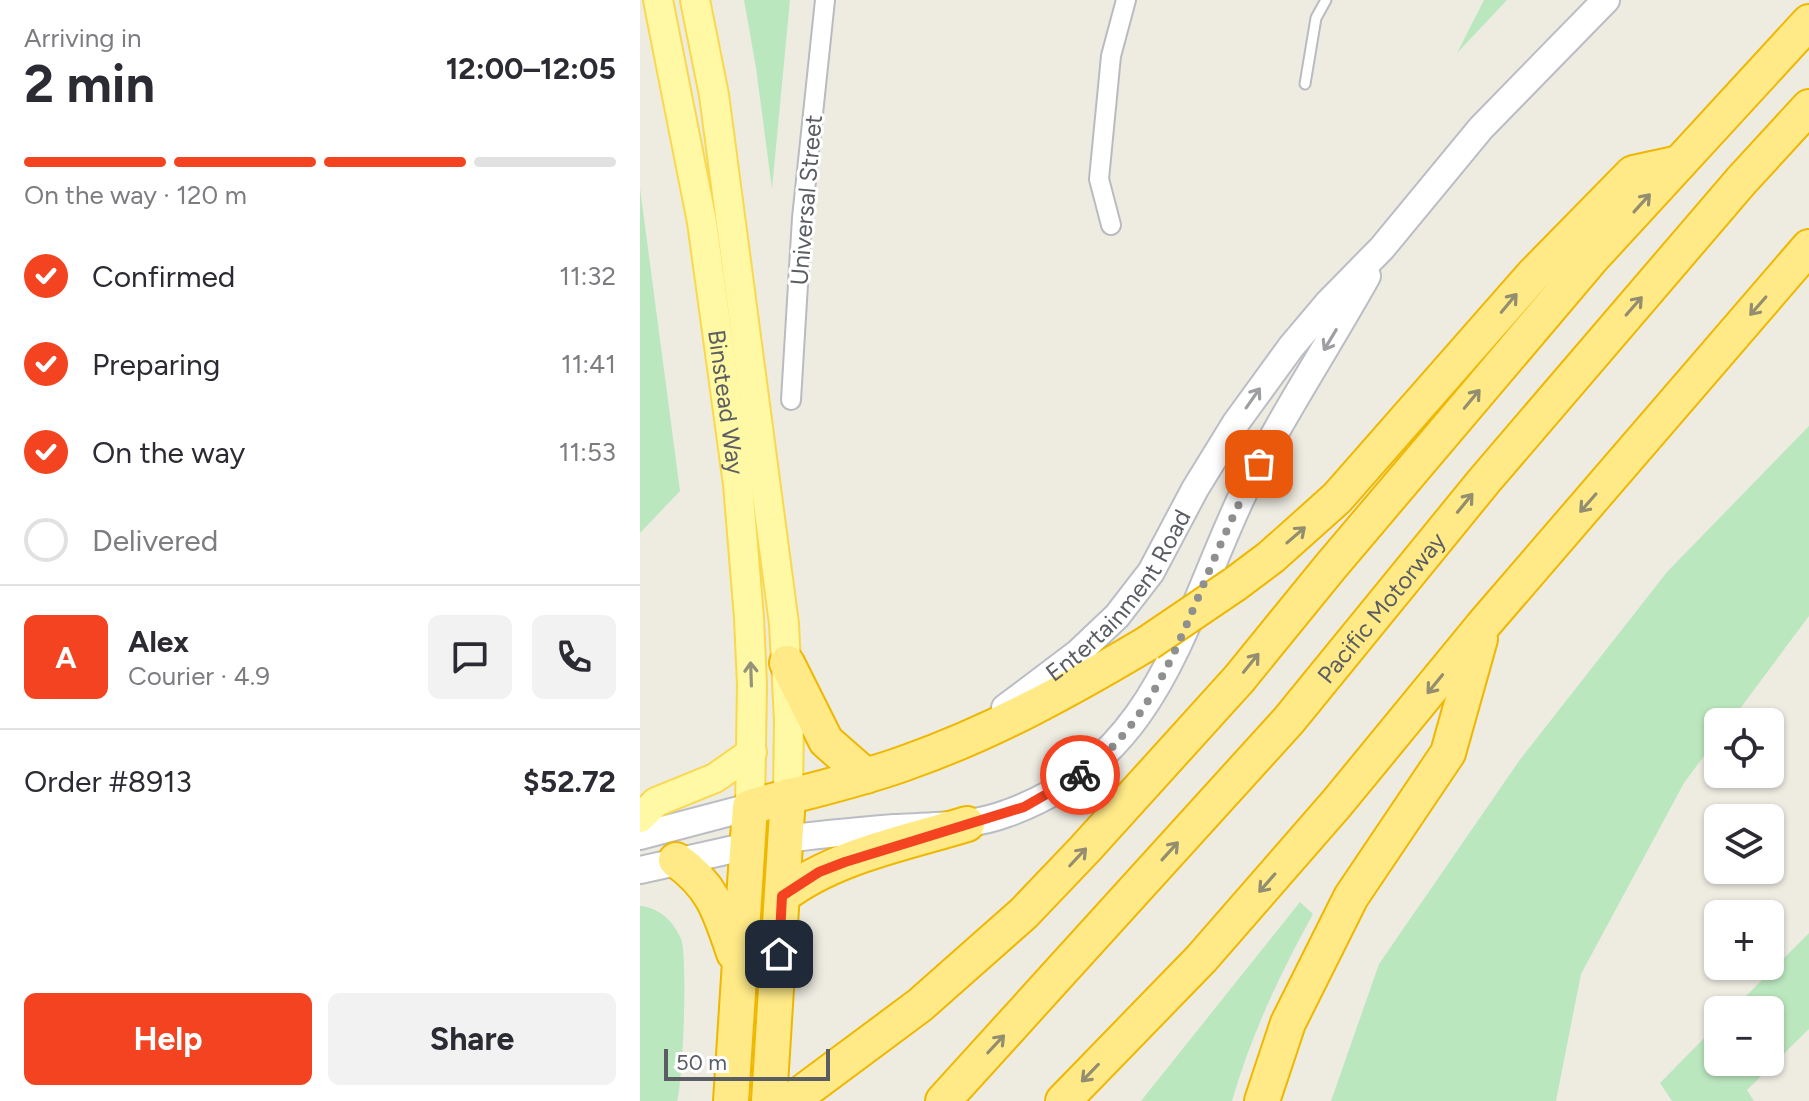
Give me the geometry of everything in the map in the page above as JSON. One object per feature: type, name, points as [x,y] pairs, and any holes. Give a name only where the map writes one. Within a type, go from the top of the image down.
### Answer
[{"type":"highway","points":[[791,1101],[920,1005],[1024,913],[1065,870],[1239,679],[1572,282],[1809,22]]},
{"type":"highway","name":"Pacific Motorway","points":[[943,1101],[1289,720],[1494,469],[1741,181],[1809,107]]},
{"type":"highway","points":[[923,756],[1043,703],[1148,643],[1271,557],[1337,498],[1533,275],[1633,173],[1679,163]]},
{"type":"highway","points":[[1063,1101],[1211,947],[1337,803],[1484,624],[1809,247]]},
{"type":"highway","points":[[1262,1101],[1288,1023],[1351,897],[1448,753],[1484,624]]},
{"type":"highway","points":[[787,663],[826,741],[866,776]]},
{"type":"highway","name":"Entertainment Road","points":[[750,807],[866,776],[923,756]]},
{"type":"highway","points":[[769,1101],[788,796]]},
{"type":"highway","points":[[731,1087],[750,807]]},
{"type":"highway","points":[[782,896],[819,872],[967,824]]},
{"type":"highway","name":"Entertainment Road","points":[[748,846],[786,839]]},
{"type":"highway","points":[[676,860],[711,894],[739,969]]},
{"type":"main road","name":"Binstead Way","points":[[658,0],[702,222],[738,484],[749,618],[750,807]]},
{"type":"main road","name":"Binstead Way","points":[[695,0],[716,110],[778,572],[787,663],[790,741],[788,796]]},
{"type":"main road","points":[[640,818],[656,802],[725,773],[752,752]]},
{"type":"street","name":"Universal Street","points":[[791,400],[802,218],[825,0]]},
{"type":"street","points":[[1111,225],[1099,179],[1111,56],[1126,0]]},
{"type":"street","name":"Entertainment Road","points":[[923,756],[958,738],[1026,694],[1093,640],[1117,616],[1151,572],[1195,489],[1264,383],[1329,302],[1382,248],[1481,128],[1606,0]]},
{"type":"street","name":"Entertainment Road","points":[[786,839],[843,831],[967,824],[1005,815],[1056,791],[1088,769],[1133,725],[1171,661],[1245,490],[1382,248]]},
{"type":"street","points":[[640,836],[750,807]]},
{"type":"street","points":[[640,870],[748,846]]},
{"type":"lane","points":[[1305,84],[1316,18],[1326,0]]},
{"type":"green space","points":[[744,0],[790,0],[772,189],[756,68]]},
{"type":"green space","points":[[1484,0],[1507,0],[1457,53]]},
{"type":"green space","points":[[640,188],[680,491],[640,533]]},
{"type":"green space","points":[[1809,426],[1809,616],[1740,708],[1704,708],[1704,756],[1684,783],[1581,974],[1556,1101],[1331,1101],[1379,964],[1519,761],[1667,572]]},
{"type":"green space","points":[[1300,902],[1313,914],[1267,1005],[1232,1101],[1141,1101]]},
{"type":"green space","points":[[640,906],[659,912],[670,921],[681,939],[684,1019],[677,1101],[640,1101]]},
{"type":"green space","points":[[1809,933],[1809,1029],[1784,1054],[1784,996],[1746,996],[1762,980],[1784,980],[1784,958]]},
{"type":"green space","points":[[1704,1038],[1704,1076],[1761,1076],[1747,1090],[1754,1101],[1672,1101],[1660,1083]]},
{"type":"way so far","points":[[1080,775],[1133,725],[1160,682],[1259,464]]},
{"type":"route","points":[[779,954],[782,896],[797,885],[845,862],[1024,807],[1080,775]]}]
